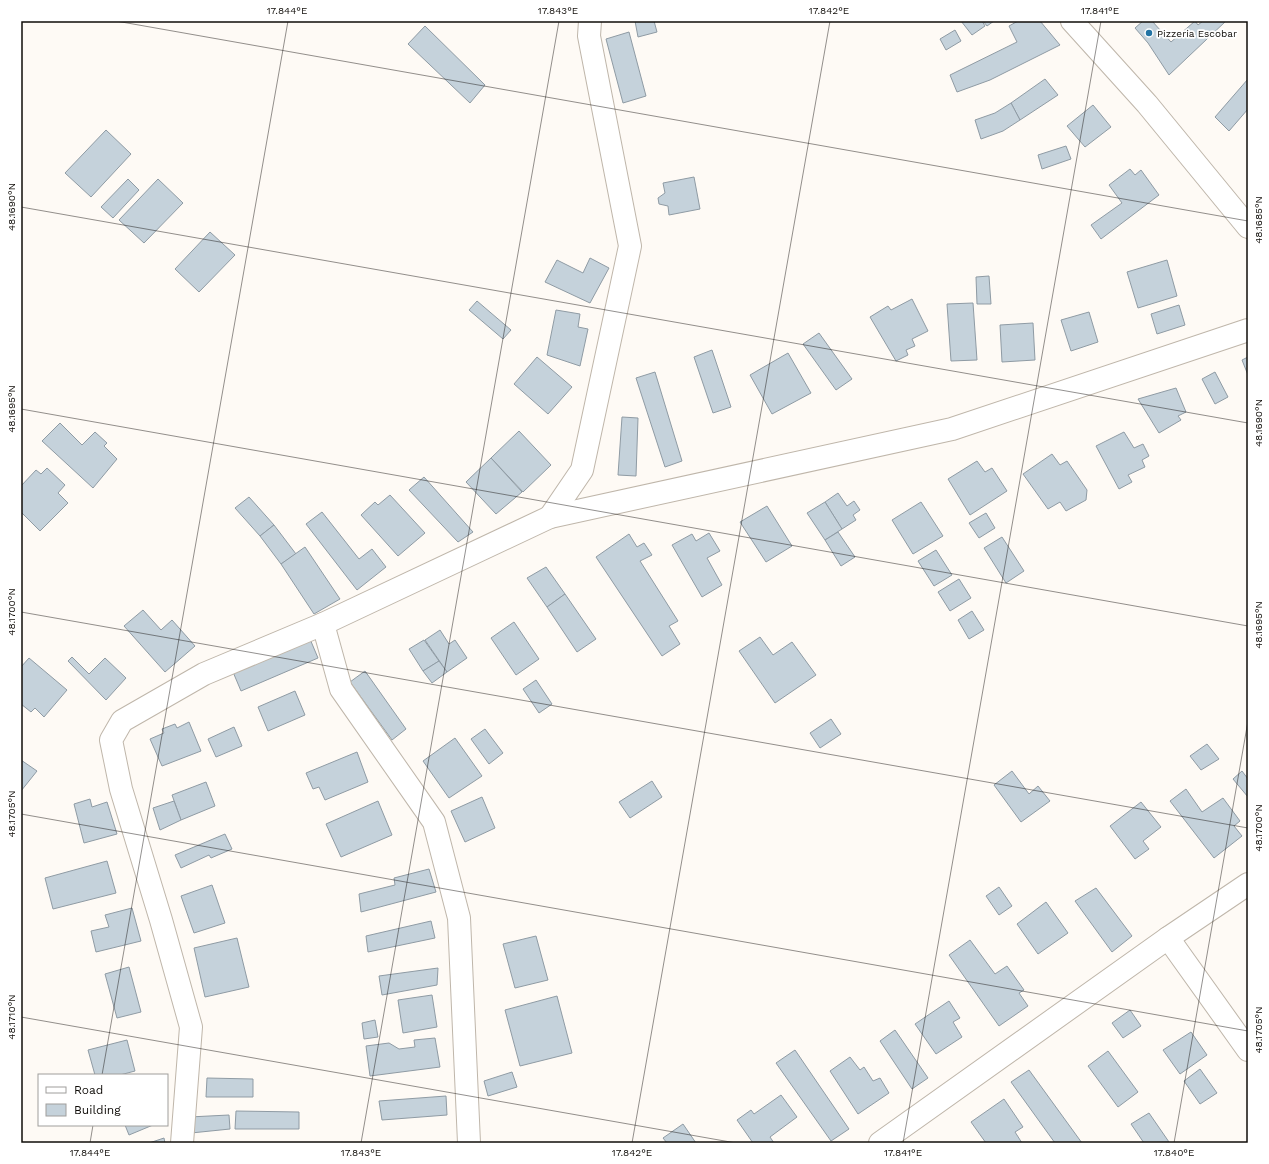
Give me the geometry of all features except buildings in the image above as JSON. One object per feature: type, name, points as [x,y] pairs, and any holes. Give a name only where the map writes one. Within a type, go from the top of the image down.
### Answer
[{"type":"street","points":[[550,518],[582,470],[630,246],[588,36],[590,21]]},
{"type":"street","points":[[1072,21],[1147,104],[1248,227]]},
{"type":"street","points":[[182,1143],[191,1026],[121,788],[111,740],[122,722],[204,674],[323,624],[550,518],[952,429],[1248,330]]},
{"type":"street","points":[[323,624],[341,689],[434,822],[459,918],[469,1143]]},
{"type":"street","points":[[880,1143],[1168,938],[1248,884]]},
{"type":"street","points":[[1168,938],[1248,1050]]},
{"type":"place","name":"Pizzeria Escobar","points":[[1149,33]]}]
